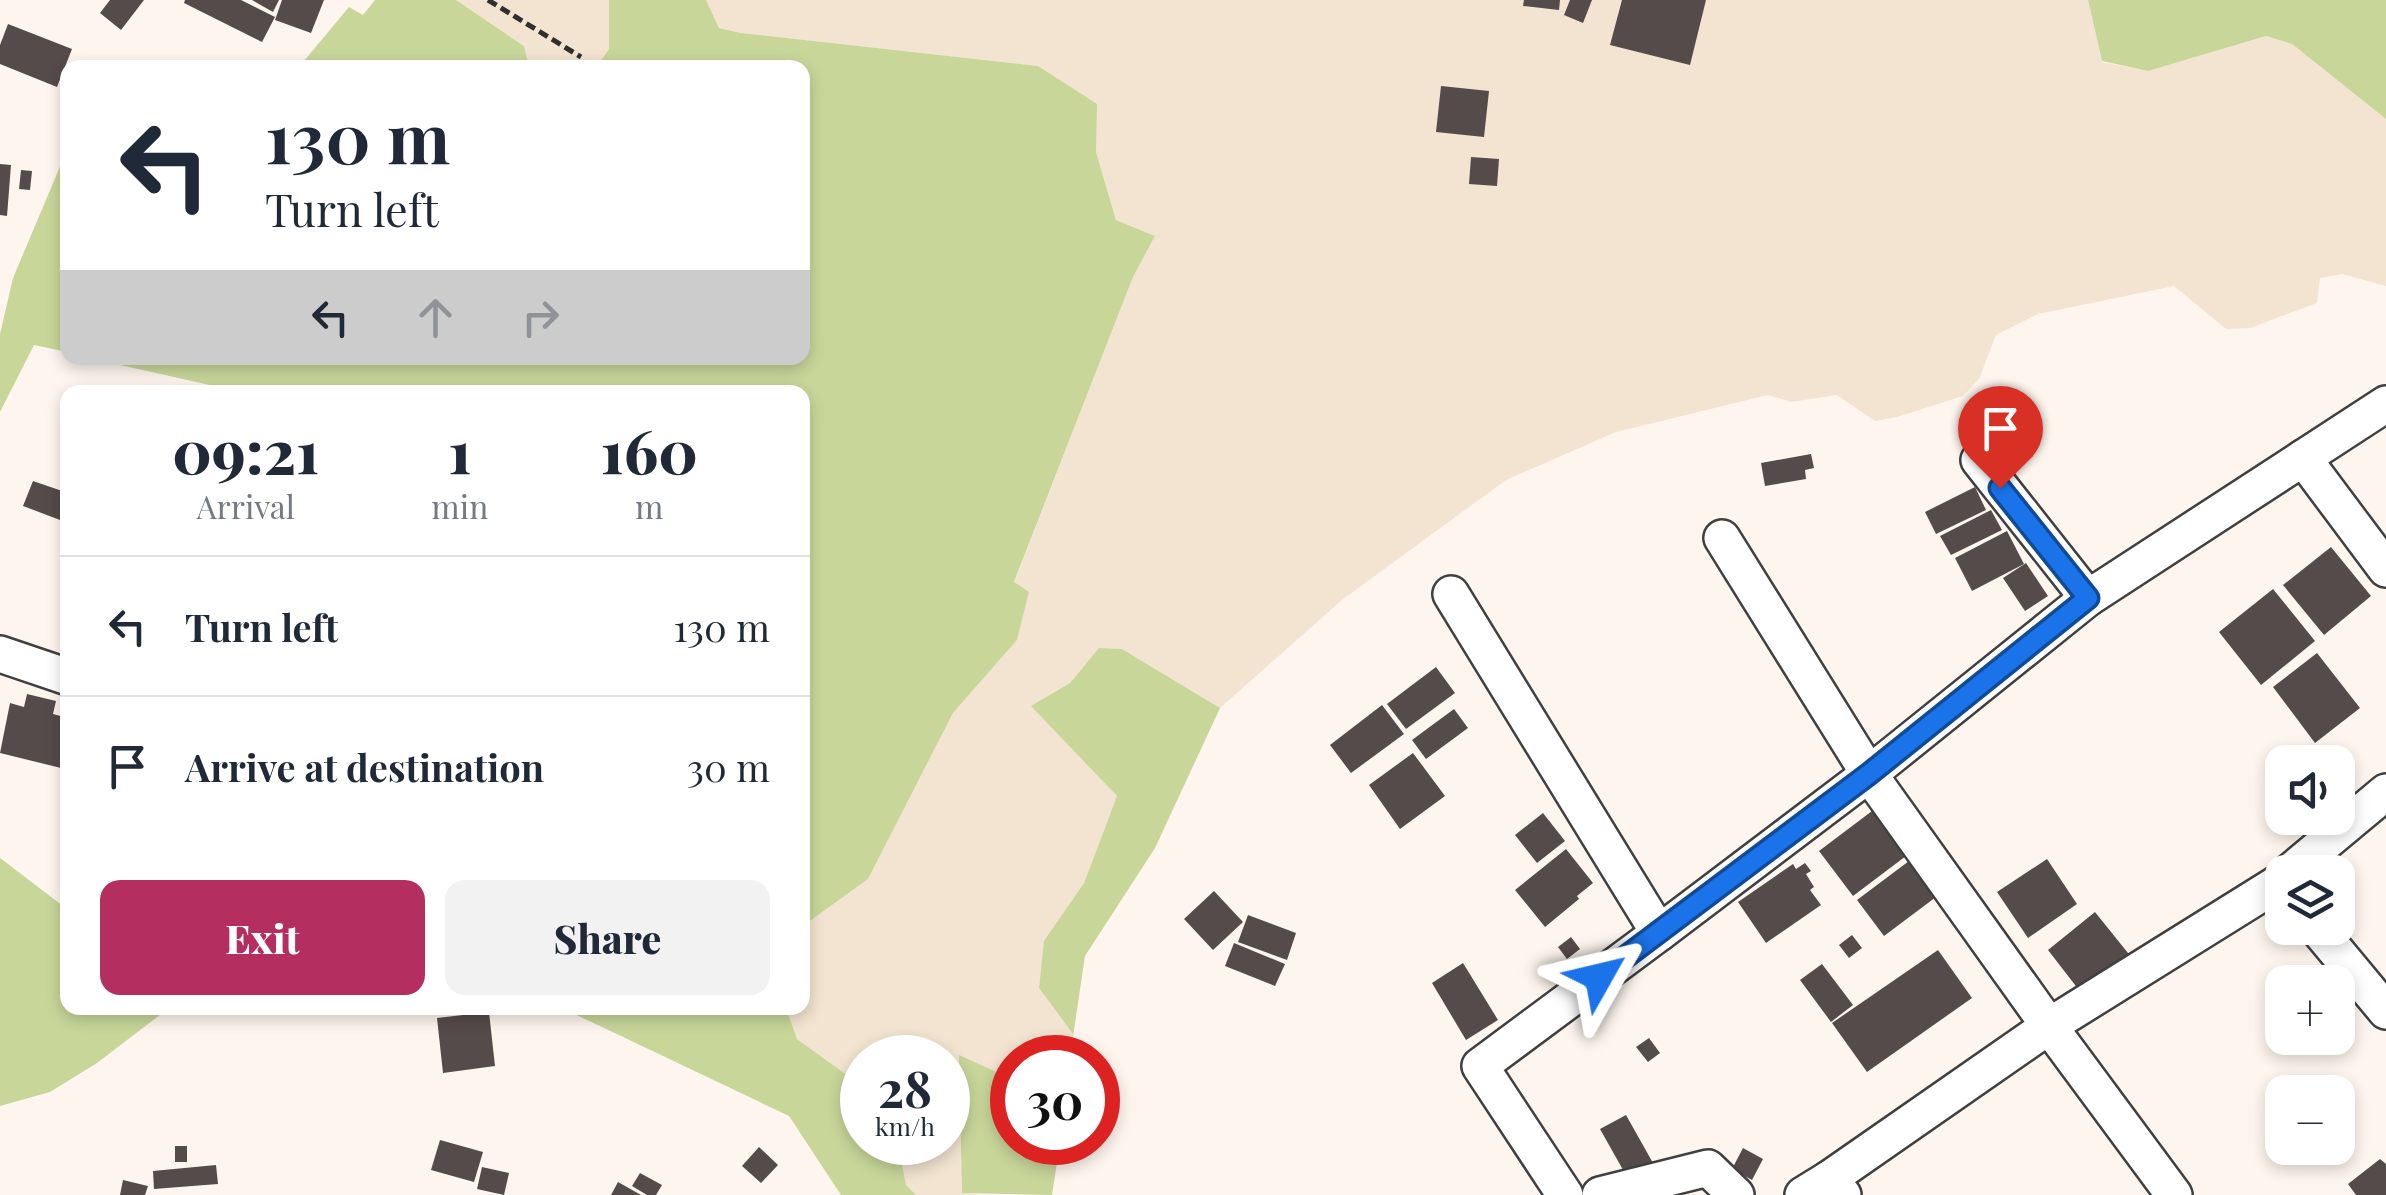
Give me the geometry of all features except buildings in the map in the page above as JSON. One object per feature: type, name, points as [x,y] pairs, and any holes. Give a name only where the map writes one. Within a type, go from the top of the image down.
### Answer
[{"type":"street","points":[[1565,1195],[1480,1066],[1869,774],[2088,598],[2386,404]]},
{"type":"street","points":[[2303,458],[2386,569]]},
{"type":"street","points":[[1979,460],[2088,598]]},
{"type":"street","points":[[1722,538],[1869,774],[2174,1195]]},
{"type":"street","points":[[1451,594],[1659,933]]},
{"type":"street","points":[[0,654],[60,673]]},
{"type":"street","points":[[2313,855],[2386,792]]},
{"type":"street","points":[[1825,1190],[2049,1026],[2265,892]]},
{"type":"street","points":[[2331,945],[2386,1011]]},
{"type":"street","points":[[1600,1195],[1708,1168],[1736,1195]]},
{"type":"path","points":[[488,0],[581,57]]},
{"type":"shaded area","points":[[456,0],[609,0],[609,49],[601,60],[527,60],[524,46]]},
{"type":"shaded area","points":[[706,0],[2088,0],[2102,62],[2148,71],[2266,36],[2292,44],[2386,119],[2386,286],[2342,274],[2320,278],[2317,303],[2250,328],[2226,329],[2174,286],[2038,314],[1996,335],[1979,379],[1963,396],[1897,417],[1875,421],[1837,395],[1791,402],[1768,395],[1616,432],[1506,480],[1342,600],[1220,708],[1122,649],[1099,648],[1070,683],[1032,706],[1117,796],[1084,883],[1044,942],[1039,988],[1073,1035],[990,1035],[990,1069],[970,1060],[970,1035],[840,1035],[840,1070],[797,1039],[788,1015],[810,1015],[810,921],[868,879],[953,713],[1017,640],[1029,592],[1014,583],[1133,277],[1155,236],[1116,220],[1096,152],[1096,104],[1038,66],[719,28]]},
{"type":"shaded area","points":[[902,1165],[962,1165],[962,1192],[981,1195],[916,1195],[906,1186]]},
{"type":"green space","points":[[375,0],[456,0],[524,46],[527,60],[305,60],[349,7],[363,15]]},
{"type":"green space","points":[[609,0],[706,0],[719,28],[741,33],[1038,66],[1097,104],[1096,152],[1116,220],[1155,236],[1133,277],[1014,582],[1029,592],[1017,640],[953,713],[868,879],[810,921],[810,385],[210,385],[120,365],[810,365],[810,60],[601,60],[609,49]]},
{"type":"green space","points":[[2088,0],[2386,0],[2386,119],[2292,44],[2266,36],[2148,71],[2102,61]]},
{"type":"green space","points":[[60,167],[60,351],[34,345],[0,412],[0,334],[13,278]]},
{"type":"green space","points":[[1099,648],[1122,649],[1220,708],[1155,848],[1085,956],[1073,1035],[1039,988],[1044,941],[1084,883],[1117,796],[1031,706],[1070,683]]},
{"type":"green space","points":[[0,858],[60,904],[60,1015],[160,1015],[97,1063],[50,1092],[0,1106]]},
{"type":"green space","points":[[577,1015],[788,1015],[797,1039],[840,1070],[840,1165],[902,1165],[906,1185],[916,1195],[841,1195],[789,1116]]},
{"type":"green space","points":[[970,1060],[990,1069],[990,1165],[1057,1165],[1052,1195],[962,1193],[961,1165],[970,1165]]},
{"type":"route","points":[[1599,977],[1869,774],[2088,598],[2000,488]]}]
